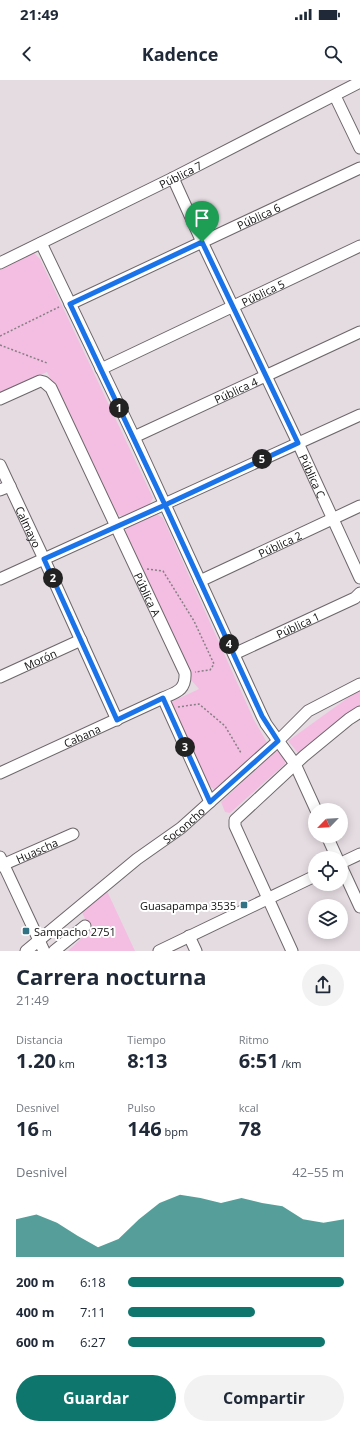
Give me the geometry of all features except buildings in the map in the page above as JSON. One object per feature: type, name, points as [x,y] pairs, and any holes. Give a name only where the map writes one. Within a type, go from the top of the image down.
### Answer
[{"type":"street","name":"Pública 7","points":[[0,263],[173,178],[360,82]]},
{"type":"street","points":[[335,96],[360,148]]},
{"type":"street","name":"Pública 6","points":[[65,306],[360,168]]},
{"type":"street","name":"Pública C","points":[[173,178],[360,578]]},
{"type":"street","points":[[41,243],[65,306],[101,370],[134,437],[266,724],[295,764],[313,803]]},
{"type":"street","name":"Pública 5","points":[[101,370],[360,246]]},
{"type":"street","name":"Pública 4","points":[[134,437],[360,332]]},
{"type":"street","name":"Pública A","points":[[0,399],[40,381],[44,382],[51,388],[185,673]]},
{"type":"street","points":[[0,578],[165,505],[360,415]]},
{"type":"street","name":"Calmayo","points":[[0,465],[5,488],[44,559],[117,720]]},
{"type":"street","name":"Pública 2","points":[[200,581],[360,506]]},
{"type":"street","name":"Pública 1","points":[[234,654],[355,598],[360,594]]},
{"type":"street","name":"Morón","points":[[0,678],[81,640]]},
{"type":"street","points":[[185,673],[185,681],[179,691],[163,698],[210,802]]},
{"type":"street","name":"Soconcho","points":[[26,951],[137,859],[181,828],[278,741],[308,711],[360,684]]},
{"type":"street","name":"Cabana","points":[[0,773],[163,698]]},
{"type":"street","points":[[292,951],[235,826],[235,820],[295,764],[359,714]]},
{"type":"street","name":"Huascha","points":[[1,862],[73,834]]},
{"type":"street","points":[[348,860],[360,854]]},
{"type":"street","points":[[1,862],[44,951]]},
{"type":"street","points":[[159,951],[308,879]]},
{"type":"street","points":[[348,881],[360,907]]},
{"type":"street","points":[[54,951],[85,926]]},
{"type":"street","points":[[189,936],[196,951]]},
{"type":"path","points":[[0,336],[65,306]]},
{"type":"path","points":[[0,345],[47,363]]},
{"type":"path","points":[[135,568],[163,571],[194,622],[214,664],[210,670],[185,673]]},
{"type":"path","points":[[168,708],[199,704],[225,726],[241,753]]},
{"type":"shaded area","points":[[33,252],[40,259],[153,498],[149,505],[124,517],[115,514],[47,372],[0,394],[0,268]]},
{"type":"shaded area","points":[[157,514],[163,518],[254,720],[269,746],[215,790],[207,784],[169,703],[199,689],[185,673],[123,533],[127,528]]},
{"type":"shaded area","points":[[360,689],[360,706],[299,754],[288,741]]},
{"type":"shaded area","points":[[278,751],[284,755],[285,764],[230,813],[225,812],[221,802],[275,752]]},
{"type":"shaded area","points":[[107,891],[135,951],[68,951],[90,930],[81,910]]},
{"type":"place","name":"Guasapampa 3535","points":[[244,905]]},
{"type":"place","name":"Sampacho 2751","points":[[26,931]]},
{"type":"route","points":[[202,242],[70,304],[165,505],[44,559],[117,720],[163,698],[210,802],[278,741],[262,716],[165,505],[298,443],[234,306],[202,242]]}]
